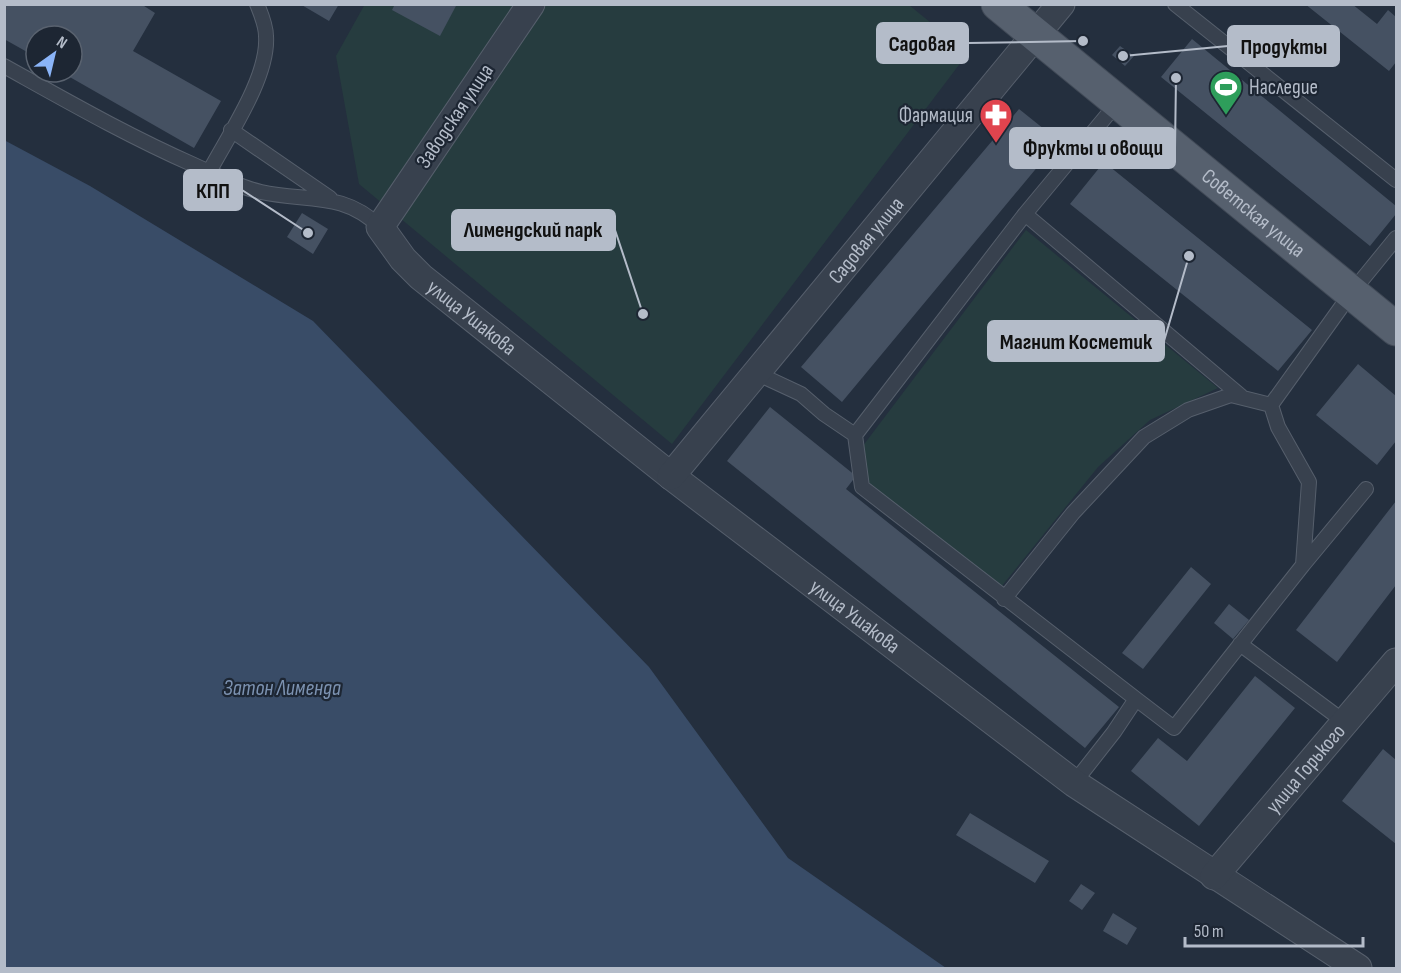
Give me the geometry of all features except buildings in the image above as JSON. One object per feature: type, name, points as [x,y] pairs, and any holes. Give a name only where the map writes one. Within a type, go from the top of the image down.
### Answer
[{"type":"main road","name":"Советская улица","points":[[998,4],[1396,329]]},
{"type":"street","name":"Заводская улица","points":[[380,227],[531,4]]},
{"type":"street","name":"Садовая улица","points":[[671,476],[1061,4]]},
{"type":"street","name":"улица Ушакова","points":[[380,227],[422,278],[671,476],[1074,783],[1358,969]]},
{"type":"street","name":"улица Горького","points":[[1214,876],[1396,662]]},
{"type":"lane","points":[[209,172],[252,91],[264,54],[266,36],[257,4]]},
{"type":"lane","points":[[1175,4],[1396,180]]},
{"type":"lane","points":[[4,66],[108,125],[238,184],[269,194],[332,200]]},
{"type":"lane","points":[[1118,102],[1025,214],[855,435],[862,487],[1174,729],[1366,489]]},
{"type":"lane","points":[[231,130],[332,200],[358,210],[380,227]]},
{"type":"lane","points":[[1025,214],[1243,398]]},
{"type":"lane","points":[[1271,405],[1352,292],[1396,238]]},
{"type":"lane","points":[[756,373],[801,394],[824,414],[855,435]]},
{"type":"lane","points":[[1004,599],[1073,513],[1144,437],[1188,410],[1231,394],[1271,405]]},
{"type":"lane","points":[[1271,405],[1278,427],[1309,482],[1303,565]]},
{"type":"lane","points":[[1240,644],[1346,723]]},
{"type":"lane","points":[[1074,783],[1114,732],[1136,699]]},
{"type":"green space","points":[[365,4],[909,5],[968,53],[672,444],[359,184],[336,56]]},
{"type":"green space","points":[[1026,230],[1218,388],[1150,420],[1098,467],[1001,587],[875,491],[853,459]]},
{"type":"water","name":"Затон Лименда","points":[[4,140],[90,186],[313,321],[649,667],[788,858],[946,968],[5,968]]},
{"type":"place","name":"Садовая","points":[[1083,41]]},
{"type":"place","name":"Продукты","points":[[1123,56]]},
{"type":"place","name":"Фрукты и овощи","points":[[1176,78]]},
{"type":"place","name":"Наследие","points":[[1226,116]]},
{"type":"place","name":"Фармация","points":[[996,144]]},
{"type":"place","name":"КПП","points":[[308,233]]},
{"type":"place","name":"Магнит Косметик","points":[[1189,256]]},
{"type":"place","name":"Лимендский парк","points":[[643,314]]}]
